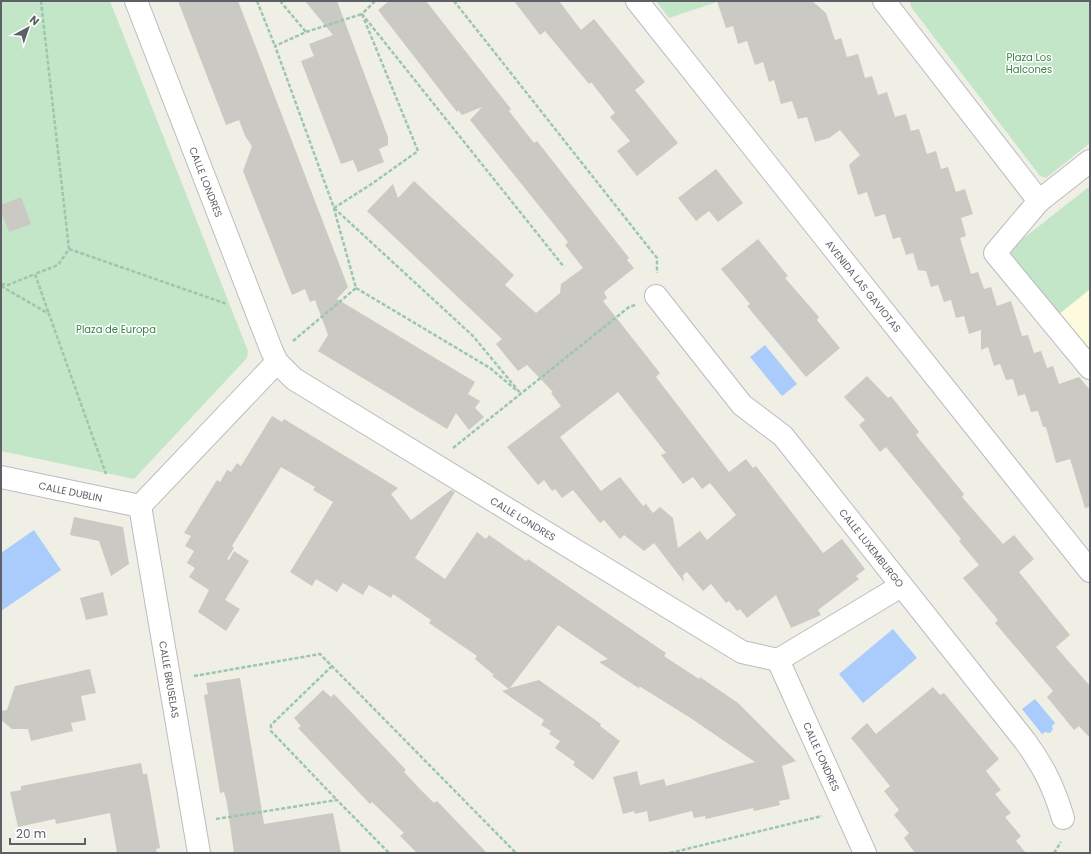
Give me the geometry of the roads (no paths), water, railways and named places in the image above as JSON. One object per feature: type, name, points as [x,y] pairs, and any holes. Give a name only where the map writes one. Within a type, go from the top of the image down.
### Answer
[{"type":"street","name":"CALLE LONDRES","points":[[136,1],[277,362],[294,379],[742,652],[778,660],[865,853]]},
{"type":"street","name":"AVENIDA LAS GAVIOTAS","points":[[637,1],[1083,546],[1090,570]]},
{"type":"street","points":[[884,1],[1039,201]]},
{"type":"street","points":[[1090,161],[1039,201],[995,252],[1090,368]]},
{"type":"street","name":"CALLE LUXEMBURGO","points":[[656,296],[742,405],[783,436],[1042,764],[1055,790],[1063,818]]},
{"type":"street","points":[[140,506],[277,362]]},
{"type":"street","name":"CALLE DUBLIN","points":[[1,477],[140,506]]},
{"type":"street","name":"CALLE BRUSELAS","points":[[140,506],[199,853]]},
{"type":"street","points":[[778,660],[900,586]]},
{"type":"water","points":[[765,345],[797,384],[782,396],[750,357]]},
{"type":"water","points":[[34,530],[61,570],[1,611],[1,553]]},
{"type":"water","points":[[893,629],[917,658],[863,703],[839,674]]},
{"type":"water","points":[[1035,699],[1055,723],[1052,726],[1053,729],[1050,733],[1045,732],[1042,734],[1022,709]]},
{"type":"park label","name":"Plaza Los Halcones","points":[[1029,62]]},
{"type":"park label","name":"Plaza de Europa","points":[[116,329]]}]
